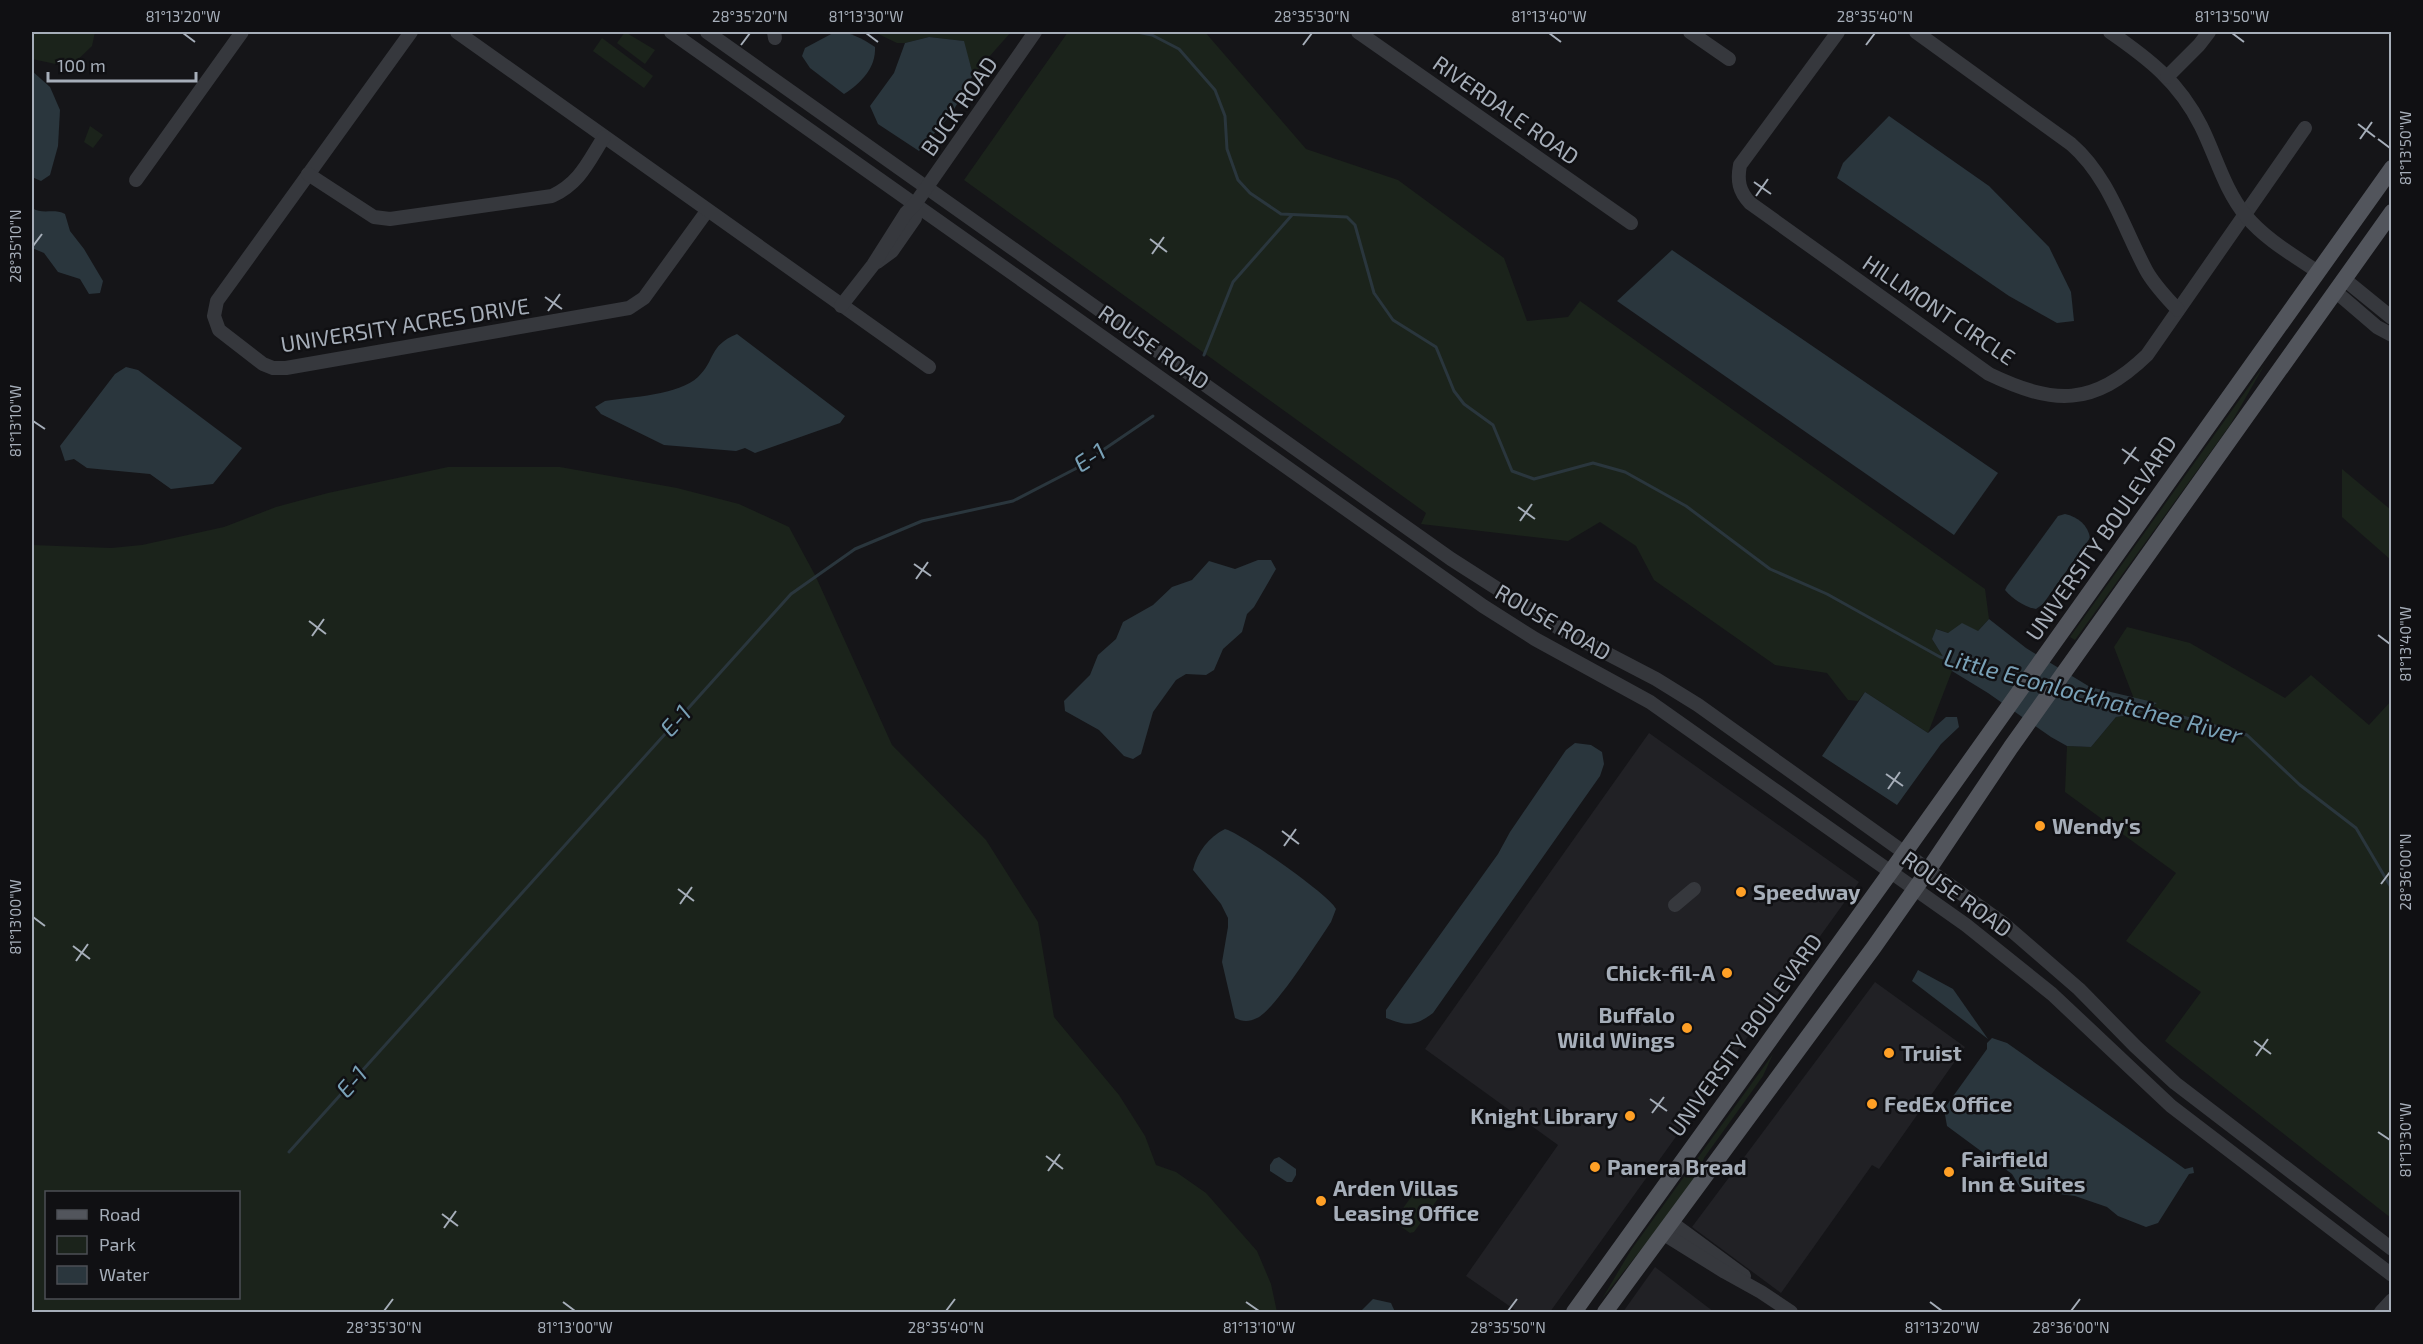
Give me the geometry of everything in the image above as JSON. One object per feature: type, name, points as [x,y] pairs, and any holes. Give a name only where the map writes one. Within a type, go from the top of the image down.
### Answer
[{"type":"main road","name":"UNIVERSITY BOULEVARD","points":[[1576,1310],[1891,872],[2391,168]]},
{"type":"main road","name":"UNIVERSITY BOULEVARD","points":[[1605,1312],[1915,889],[2011,747],[2391,213]]},
{"type":"main road","points":[[2339,285],[2332,279],[2333,265],[2348,228]]},
{"type":"main road","points":[[2308,329],[2319,293],[2318,272]]},
{"type":"street","points":[[136,180],[242,32]]},
{"type":"street","name":"UNIVERSITY ACRES DRIVE","points":[[411,32],[217,301],[214,316],[219,330],[263,364],[273,368],[286,368],[629,308],[644,298],[707,211]]},
{"type":"street","points":[[456,32],[929,367]]},
{"type":"street","name":"ROUSE ROAD","points":[[671,32],[1483,606],[1534,639],[1659,708],[1993,945],[2044,987],[2140,1078],[2211,1139],[2391,1275]]},
{"type":"street","name":"ROUSE ROAD","points":[[707,32],[1495,589],[1562,630],[1656,679],[1698,705],[1977,903],[2040,953],[2175,1083],[2391,1250]]},
{"type":"street","name":"BUCK ROAD","points":[[841,306],[873,265],[915,218],[915,204],[1035,32]]},
{"type":"street","name":"RIVERDALE ROAD","points":[[1358,32],[1631,223]]},
{"type":"street","points":[[1690,32],[1729,59]]},
{"type":"street","name":"HILLMONT CIRCLE","points":[[1838,32],[1740,165],[1738,179],[1742,194],[1750,203],[1989,374],[2021,389],[2048,395],[2073,397],[2101,389],[2125,376],[2146,355],[2305,128]]},
{"type":"street","points":[[1916,32],[2088,158],[2100,177],[2147,272],[2178,310]]},
{"type":"street","points":[[2110,32],[2145,56],[2187,100],[2201,126],[2229,192],[2245,215],[2260,232],[2318,272]]},
{"type":"street","points":[[2167,77],[2209,32]]},
{"type":"street","points":[[308,174],[374,217],[390,219],[552,196],[568,189],[578,178],[604,137]]},
{"type":"street","points":[[2339,285],[2391,318]]},
{"type":"street","points":[[2339,285],[2377,327],[2391,335]]},
{"type":"street","points":[[1483,606],[1495,589]]},
{"type":"street","points":[[1674,905],[1694,889]]},
{"type":"street","points":[[1668,1228],[1725,1272],[1791,1312]]},
{"type":"street","points":[[2381,1312],[2391,1300]]},
{"type":"shaded area","points":[[1649,733],[1859,882],[1550,1312],[1518,1312],[1466,1276],[1558,1145],[1425,1049]]},
{"type":"shaded area","points":[[1875,982],[1965,1047],[1879,1169],[1872,1165],[1781,1293],[1692,1227]]},
{"type":"shaded area","points":[[1655,1267],[1714,1312],[1623,1312]]},
{"type":"green space","points":[[32,32],[95,32],[92,46],[70,67],[32,59]]},
{"type":"green space","points":[[625,32],[655,50],[645,64],[617,43]]},
{"type":"green space","points":[[874,32],[1011,32],[973,75],[963,41],[929,37],[897,43]]},
{"type":"green space","points":[[1068,32],[1205,32],[1306,149],[1398,180],[1504,258],[1527,321],[1568,317],[1580,301],[1985,589],[1989,619],[1978,631],[1948,633],[1937,629],[1932,639],[1952,671],[1928,733],[1865,692],[1858,701],[1848,700],[1827,673],[1775,665],[1654,580],[1636,546],[1600,522],[1568,541],[1421,524],[1426,513],[964,180]]},
{"type":"green space","points":[[602,38],[653,76],[644,88],[593,51]]},
{"type":"green space","points":[[90,126],[103,135],[93,148],[84,142]]},
{"type":"green space","points":[[2265,364],[2230,425],[2075,640],[2070,637]]},
{"type":"green space","points":[[448,467],[560,467],[677,488],[739,504],[789,527],[816,577],[892,745],[986,840],[1038,922],[1054,1017],[1119,1095],[1145,1136],[1156,1165],[1176,1172],[1206,1193],[1257,1251],[1271,1284],[1277,1312],[32,1312],[32,545],[111,548],[142,545],[224,527],[276,507],[328,493]]},
{"type":"green space","points":[[2342,469],[2391,510],[2391,560],[2342,517]]},
{"type":"green space","points":[[2127,627],[2190,643],[2285,698],[2311,675],[2369,725],[2391,701],[2391,1218],[2165,1041],[2201,992],[2126,941],[2176,873],[2065,792],[2067,746],[2091,747],[2116,717],[2138,714],[2156,704],[2134,699],[2114,647]]},
{"type":"green space","points":[[1773,1054],[1763,1076],[1704,1158],[1695,1181],[1602,1299],[1631,1250]]},
{"type":"green space","points":[[1426,1180],[1442,1190],[1442,1193],[1414,1232],[1410,1233],[1396,1223],[1395,1219]]},
{"type":"water","points":[[835,32],[856,36],[875,47],[875,55],[870,68],[856,85],[844,94],[810,68],[802,56],[805,48]]},
{"type":"water","points":[[929,37],[964,41],[973,75],[952,113],[919,151],[878,124],[870,106],[894,73],[905,43]]},
{"type":"water","points":[[32,71],[50,87],[60,110],[58,146],[50,175],[41,181],[32,177]]},
{"type":"water","points":[[1889,116],[1989,186],[2049,247],[2071,292],[2074,321],[2057,323],[2009,296],[1837,178],[1843,163]]},
{"type":"water","points":[[32,208],[65,214],[70,231],[103,281],[100,293],[89,294],[80,279],[58,272],[44,253],[32,248]]},
{"type":"water","points":[[1672,250],[1998,473],[1954,535],[1617,301]]},
{"type":"water","points":[[737,334],[845,416],[840,423],[755,453],[745,448],[736,451],[664,445],[601,414],[595,407],[605,401],[654,394],[690,383],[704,371],[721,343]]},
{"type":"water","points":[[126,367],[138,370],[242,448],[213,484],[171,489],[150,474],[87,468],[74,459],[65,461],[60,446],[115,374]]},
{"type":"water","points":[[2065,514],[2082,522],[2090,538],[2043,604],[2036,609],[2027,606],[2005,590],[2058,516]]},
{"type":"water","points":[[1258,560],[1271,560],[1276,569],[1254,607],[1247,614],[1242,632],[1223,649],[1214,670],[1206,675],[1186,674],[1176,680],[1153,712],[1141,754],[1133,759],[1124,756],[1099,730],[1065,711],[1064,701],[1090,675],[1098,655],[1116,639],[1123,622],[1153,605],[1172,587],[1192,580],[1209,561],[1235,569]]},
{"type":"water","points":[[1989,619],[2026,648],[2090,687],[2157,703],[2138,714],[2116,717],[2091,747],[2067,746],[1952,671],[1932,639],[1936,629],[1948,633],[1962,623],[1978,631]]},
{"type":"water","points":[[1865,692],[1928,733],[1946,717],[1957,717],[1959,727],[1941,744],[1897,805],[1822,756]]},
{"type":"water","points":[[1575,743],[1591,745],[1602,752],[1604,764],[1600,776],[1433,1013],[1421,1021],[1410,1024],[1386,1018],[1386,1010],[1498,854],[1510,832],[1566,750]]},
{"type":"water","points":[[1225,829],[1248,841],[1285,866],[1319,892],[1336,909],[1331,922],[1285,989],[1265,1012],[1249,1021],[1235,1018],[1222,962],[1228,918],[1221,904],[1193,870],[1197,857],[1205,846]]},
{"type":"water","points":[[1918,970],[1953,989],[1988,1039],[1912,981]]},
{"type":"water","points":[[1992,1038],[2007,1043],[2185,1169],[2193,1167],[2194,1173],[2189,1174],[2158,1223],[2146,1227],[2118,1216],[2107,1207],[2075,1196],[2021,1189],[2012,1174],[1947,1126],[1944,1109],[1987,1049],[1987,1043]]},
{"type":"water","points":[[1279,1157],[1296,1169],[1292,1182],[1287,1182],[1270,1171],[1270,1165],[1274,1159]]},
{"type":"water","points":[[1373,1299],[1391,1303],[1395,1312],[1360,1312]]},
{"type":"waterway","name":"Little Econlockhatchee River","points":[[1137,32],[1152,35],[1179,49],[1215,90],[1225,116],[1227,149],[1238,180],[1250,193],[1281,214],[1347,217],[1355,225],[1374,293],[1393,320],[1436,347],[1454,391],[1464,404],[1493,425],[1512,471],[1534,479],[1593,463],[1625,472],[1686,506],[1770,569],[1827,594],[1940,657],[1948,659]]},
{"type":"waterway","name":"E-1","points":[[1204,355],[1233,282],[1292,215]]},
{"type":"waterway","name":"E-1","points":[[289,1152],[791,594],[855,549],[922,521],[1013,501],[1075,469],[1153,416]]},
{"type":"waterway","name":"Little Econlockhatchee River","points":[[2147,707],[2247,735],[2300,785],[2356,828],[2392,889]]},
{"type":"place","name":"Wendy's","points":[[2040,826]]},
{"type":"place","name":"Speedway","points":[[1741,892]]},
{"type":"place","name":"Chick-fil-A","points":[[1727,973]]},
{"type":"place","name":"Buffalo Wild Wings","points":[[1687,1028]]},
{"type":"place","name":"Truist","points":[[1889,1053]]},
{"type":"place","name":"FedEx Office","points":[[1872,1104]]},
{"type":"place","name":"Knight Library","points":[[1630,1116]]},
{"type":"place","name":"Panera Bread","points":[[1595,1167]]},
{"type":"place","name":"Fairfield Inn & Suites","points":[[1949,1172]]},
{"type":"place","name":"Arden Villas Leasing Office","points":[[1321,1201]]}]
